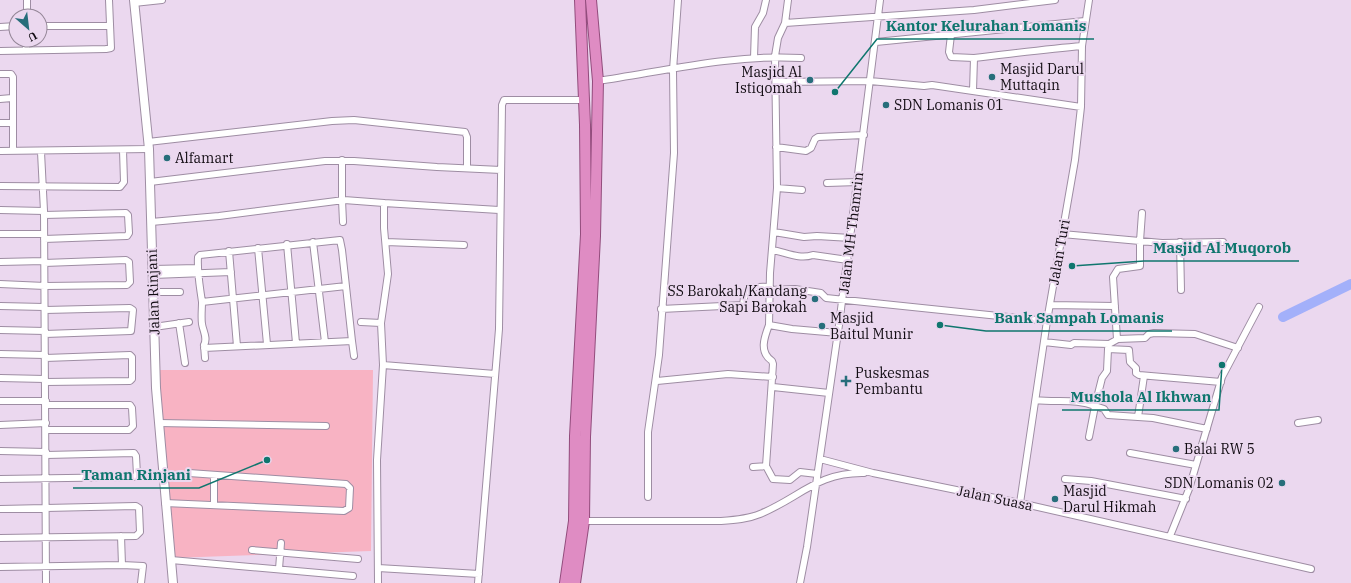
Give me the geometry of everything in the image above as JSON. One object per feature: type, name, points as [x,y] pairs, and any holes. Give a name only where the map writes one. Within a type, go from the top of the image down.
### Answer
[{"type":"highway","points":[[580,0],[585,100],[586,329]]},
{"type":"highway","points":[[574,583],[579,521],[575,436],[595,236],[598,81],[591,0]]},
{"type":"highway","points":[[584,60],[597,57]]},
{"type":"highway","points":[[585,125],[597,124]]},
{"type":"highway","points":[[564,583],[579,521]]},
{"type":"street","points":[[0,51],[106,49],[112,46],[109,0]]},
{"type":"street","points":[[134,2],[162,0]]},
{"type":"street","points":[[648,497],[648,432],[656,381],[674,153],[673,70],[678,0]]},
{"type":"street","points":[[754,58],[755,27],[763,13],[766,0]]},
{"type":"street","points":[[788,0],[785,23],[778,38],[775,56],[777,188],[769,288],[769,325],[763,350],[767,357],[772,361],[773,377],[766,466],[773,479],[790,480],[802,472],[817,474]]},
{"type":"street","name":"Jalan MH Thamrin","points":[[800,583],[820,459],[843,299],[880,0]]},
{"type":"street","points":[[785,23],[850,18],[878,18],[974,10],[1055,0]]},
{"type":"street","name":"Jalan Turi","points":[[1020,503],[1044,342],[1075,160],[1081,107],[1082,46],[1089,0]]},
{"type":"street","name":"Jalan Rinjani","points":[[134,2],[148,145],[154,327],[159,423],[173,583]]},
{"type":"street","points":[[876,42],[1085,21]]},
{"type":"street","points":[[48,26],[110,26]]},
{"type":"street","points":[[951,35],[949,52],[951,57],[974,58],[1022,53],[1039,49],[1082,46]]},
{"type":"street","points":[[598,81],[754,58],[775,56],[800,58]]},
{"type":"street","points":[[973,92],[974,58]]},
{"type":"street","points":[[0,74],[9,73],[13,76],[13,151]]},
{"type":"street","points":[[776,82],[870,81],[924,86],[932,85],[1081,107]]},
{"type":"street","points":[[0,98],[12,98]]},
{"type":"street","points":[[478,583],[500,298],[499,210],[501,170],[501,109],[504,100],[585,100]]},
{"type":"street","points":[[0,151],[41,152],[123,150],[148,145],[325,121],[354,120],[465,132],[467,137],[466,168]]},
{"type":"street","points":[[0,123],[13,123]]},
{"type":"street","points":[[776,147],[806,151],[812,148],[815,139],[818,137],[864,135]]},
{"type":"street","points":[[0,186],[42,188],[123,186],[123,150]]},
{"type":"street","points":[[41,152],[44,213],[47,509],[46,583]]},
{"type":"street","points":[[150,182],[342,160],[501,170]]},
{"type":"street","points":[[342,160],[343,222]]},
{"type":"street","points":[[827,183],[858,182]]},
{"type":"street","points":[[777,188],[802,190]]},
{"type":"street","points":[[151,222],[218,216],[342,200],[499,210]]},
{"type":"street","points":[[378,583],[377,460],[383,365],[381,324],[388,274],[384,228],[384,203]]},
{"type":"street","points":[[0,210],[44,213],[126,213],[128,215],[129,233],[127,236],[44,237],[0,234]]},
{"type":"street","points":[[1117,339],[1113,276],[1114,272],[1118,269],[1140,266],[1142,213]]},
{"type":"street","points":[[774,232],[804,237],[817,236],[851,238]]},
{"type":"street","points":[[1062,234],[1140,241],[1224,242]]},
{"type":"street","points":[[205,358],[205,335],[202,326],[202,302],[198,271],[198,257],[200,255],[286,244],[340,240],[354,356]]},
{"type":"street","points":[[313,242],[325,342]]},
{"type":"street","points":[[386,242],[464,245]]},
{"type":"street","points":[[1180,242],[1181,290]]},
{"type":"street","points":[[286,244],[296,343]]},
{"type":"street","points":[[258,248],[267,344]]},
{"type":"street","points":[[772,250],[790,255],[808,257],[813,255],[848,260]]},
{"type":"street","points":[[229,251],[237,346]]},
{"type":"street","points":[[0,262],[126,260],[129,263],[130,281],[127,285],[44,286],[0,284]]},
{"type":"street","points":[[153,272],[231,272]]},
{"type":"street","points":[[202,302],[346,286]]},
{"type":"street","points":[[661,309],[743,305],[743,297],[750,289],[755,287],[794,289],[821,293],[826,298],[1048,322]]},
{"type":"street","points":[[154,292],[180,292]]},
{"type":"street","points":[[1050,305],[1115,306]]},
{"type":"street","points":[[0,306],[45,309],[130,308],[132,310],[131,331],[45,332],[0,330]]},
{"type":"street","points":[[1170,536],[1186,499],[1221,382],[1259,307]]},
{"type":"street","points":[[154,327],[189,322]]},
{"type":"street","points":[[361,322],[381,324]]},
{"type":"street","points":[[179,323],[185,363]]},
{"type":"street","points":[[769,325],[792,329],[838,333]]},
{"type":"street","points":[[1088,438],[1102,378],[1107,371],[1109,347],[1117,339],[1145,338],[1154,333],[1188,334],[1238,348]]},
{"type":"street","points":[[204,347],[352,341]]},
{"type":"street","points":[[1044,342],[1071,345],[1079,343],[1129,350],[1131,365],[1136,368],[1137,374],[1144,376],[1221,382]]},
{"type":"street","points":[[0,354],[45,357],[130,355],[132,357],[132,379],[130,381],[0,378]]},
{"type":"street","points":[[383,365],[495,374]]},
{"type":"street","points":[[656,381],[728,374],[773,377]]},
{"type":"street","points":[[1138,417],[1144,376]]},
{"type":"street","points":[[773,387],[829,393]]},
{"type":"street","points":[[1036,400],[1047,402],[1079,401],[1104,408],[1108,415],[1153,418],[1207,430]]},
{"type":"street","points":[[0,402],[130,405],[132,408],[133,426],[129,430],[46,430]]},
{"type":"street","points":[[1298,423],[1318,420]]},
{"type":"street","points":[[0,425],[46,423]]},
{"type":"street","points":[[159,423],[326,426]]},
{"type":"street","points":[[0,451],[46,453],[134,453],[136,456],[137,475],[134,477],[46,480],[0,479]]},
{"type":"street","points":[[1130,453],[1196,465]]},
{"type":"street","name":"Jalan Suasa","points":[[820,459],[873,473],[1020,503],[1311,569]]},
{"type":"street","points":[[753,467],[766,466]]},
{"type":"street","points":[[165,503],[344,511],[349,508],[350,488],[346,484],[188,473]]},
{"type":"street","points":[[579,521],[721,522],[739,520],[762,513],[816,482],[844,474],[873,473]]},
{"type":"street","points":[[214,475],[214,504]]},
{"type":"street","points":[[1065,479],[1091,481],[1186,499]]},
{"type":"street","points":[[0,509],[138,507],[140,535],[0,538]]},
{"type":"street","points":[[121,536],[122,564]]},
{"type":"street","points":[[279,569],[281,543]]},
{"type":"street","points":[[252,550],[358,559]]},
{"type":"street","points":[[172,561],[213,562],[216,564],[353,576]]},
{"type":"street","points":[[0,567],[122,564],[143,566],[142,583]]},
{"type":"street","points":[[378,568],[479,574]]},
{"type":"shaded area","points":[[155,370],[373,370],[371,551],[171,558]]},
{"type":"waterway","points":[[1283,317],[1351,284]]},
{"type":"place","name":"Masjid Darul Muttaqin","points":[[992,77]]},
{"type":"place","name":"Masjid Al Istiqomah","points":[[810,80]]},
{"type":"place","name":"Kantor Kelurahan Lomanis","points":[[835,92]]},
{"type":"place","name":"SDN Lomanis 01","points":[[886,105]]},
{"type":"place","name":"Alfamart","points":[[167,158]]},
{"type":"place","name":"Masjid Al Muqorob","points":[[1072,266]]},
{"type":"place","name":"SS Barokah/Kandang Sapi Barokah","points":[[815,299]]},
{"type":"place","name":"Bank Sampah Lomanis","points":[[940,325]]},
{"type":"place","name":"Masjid Baitul Munir","points":[[822,326]]},
{"type":"place","name":"Mushola Al Ikhwan","points":[[1222,365]]},
{"type":"place","name":"Puskesmas Pembantu","points":[[846,381]]},
{"type":"place","name":"Balai RW 5","points":[[1176,449]]},
{"type":"place","name":"Taman Rinjani","points":[[267,460]]},
{"type":"place","name":"SDN Lomanis 02","points":[[1282,483]]},
{"type":"place","name":"Masjid Darul Hikmah","points":[[1055,499]]}]
